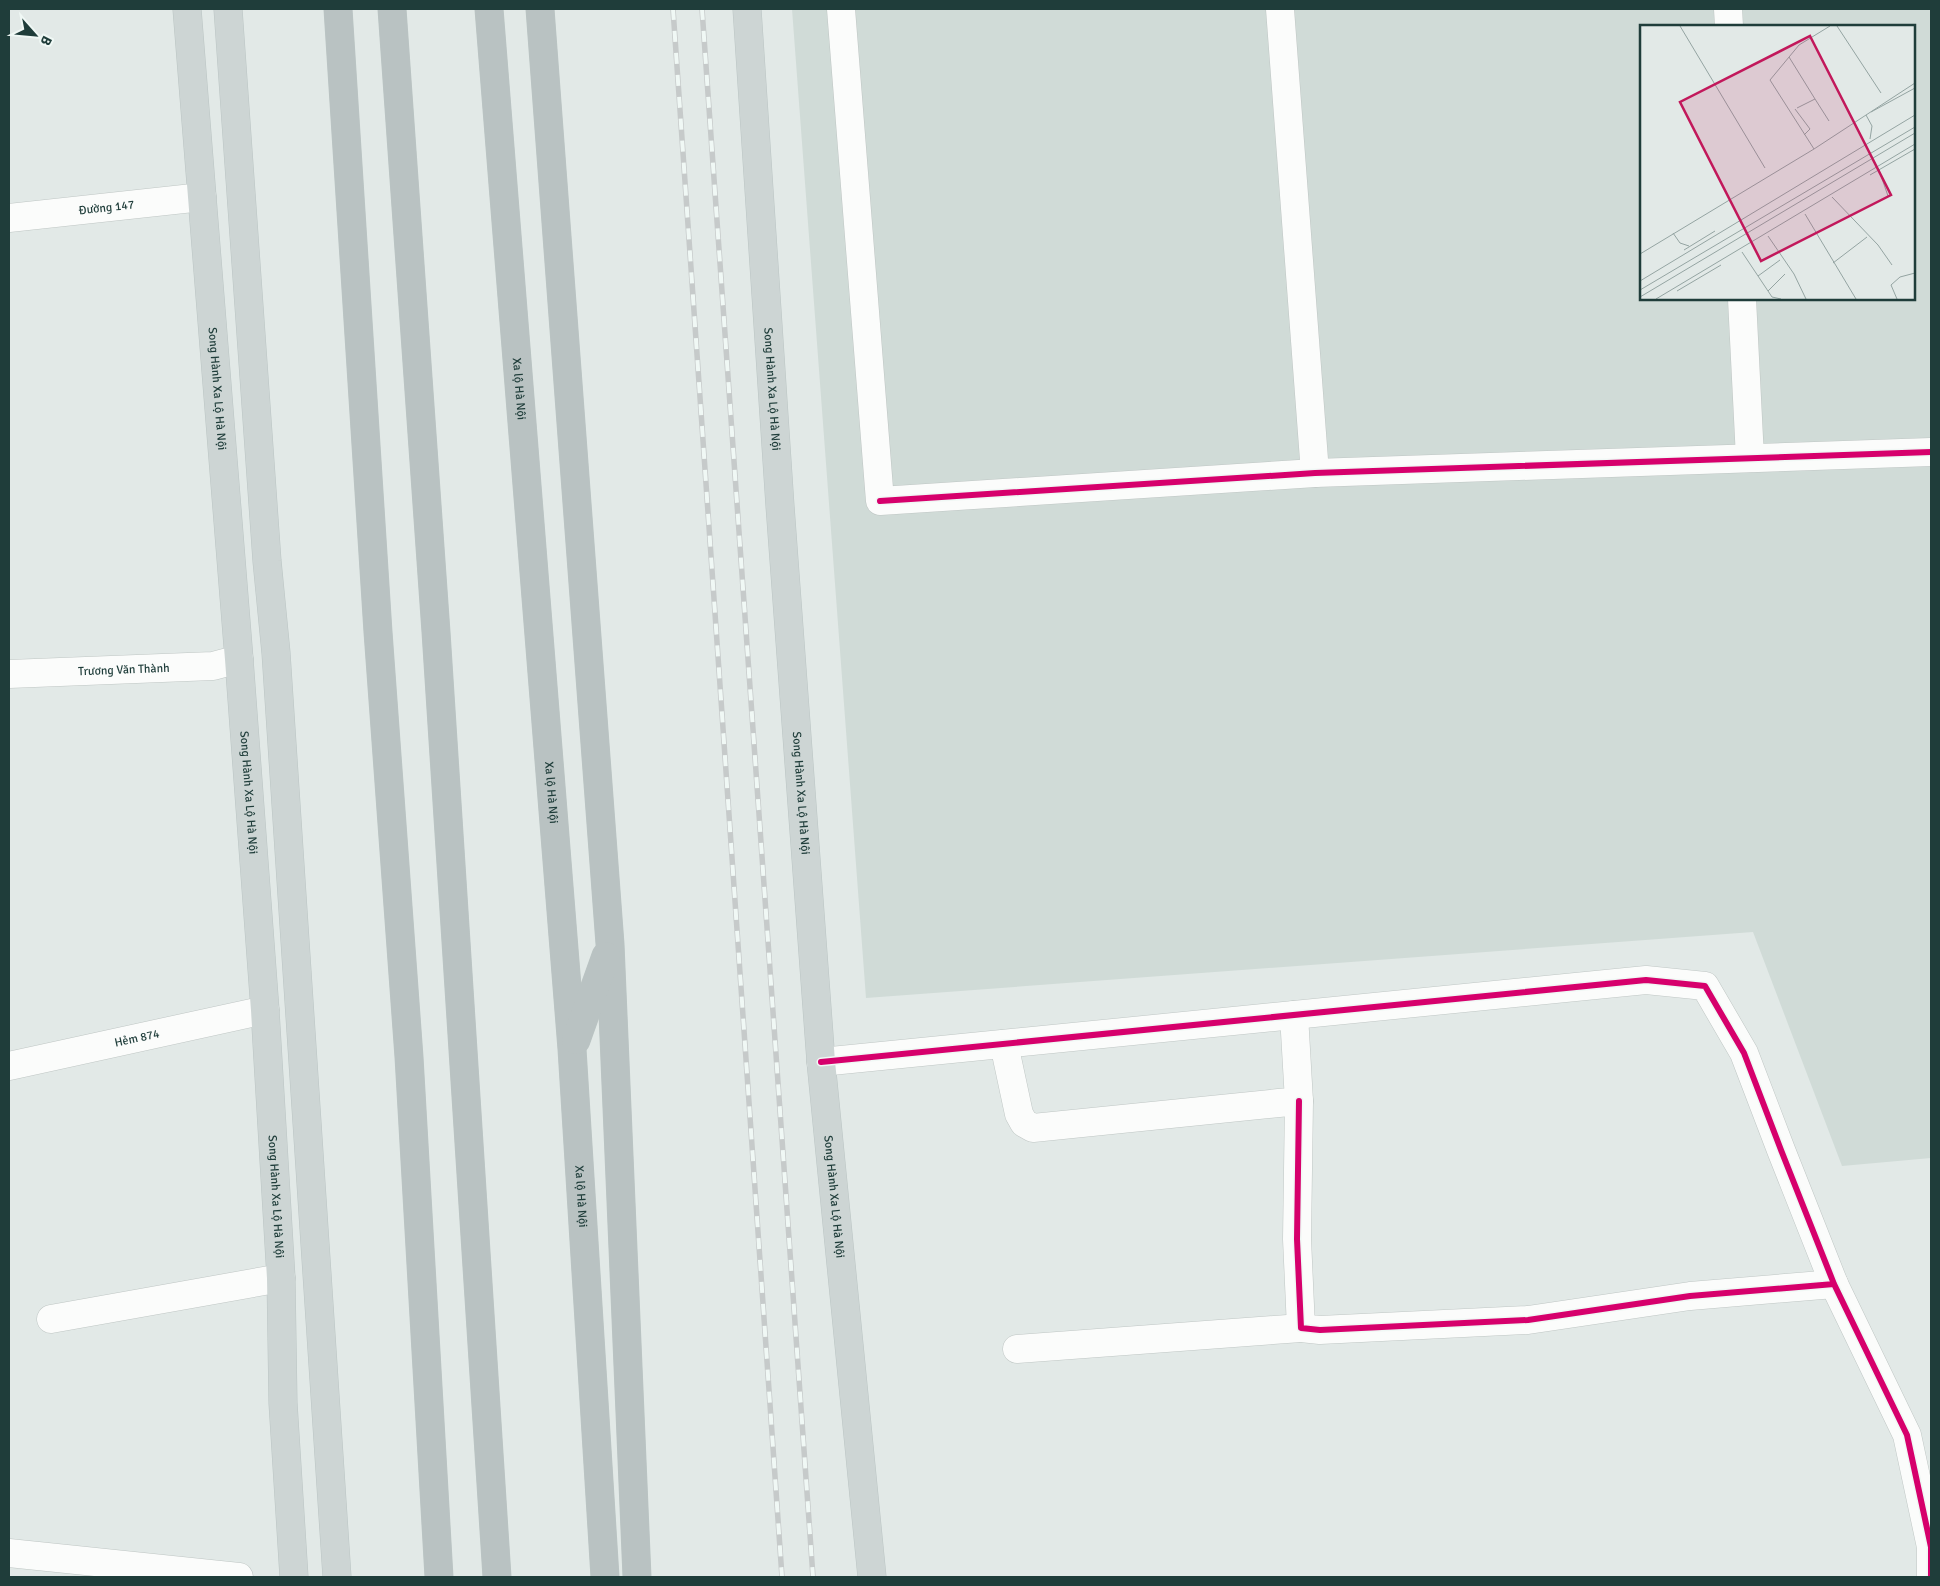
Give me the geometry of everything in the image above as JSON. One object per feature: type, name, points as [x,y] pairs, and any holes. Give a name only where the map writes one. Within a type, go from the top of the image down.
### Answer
[{"type":"highway","points":[[338,9],[377,612],[409,1047],[439,1577]]},
{"type":"highway","points":[[392,9],[436,632],[497,1577]]},
{"type":"highway","name":"Xa lộ Hà Nội","points":[[489,9],[572,1049],[605,1577]]},
{"type":"highway","points":[[540,9],[610,944],[637,1577]]},
{"type":"highway","points":[[572,1049],[610,944]]},
{"type":"highway","points":[[598,1463],[634,1522]]},
{"type":"main road","name":"Song Hành Xa Lộ Hà Nội","points":[[187,9],[265,1010],[281,1278],[284,1403],[294,1577]]},
{"type":"main road","points":[[228,9],[266,551],[276,653],[337,1577]]},
{"type":"main road","name":"Song Hành Xa Lộ Hà Nội","points":[[747,9],[781,516],[821,1062],[872,1577]]},
{"type":"main road","points":[[239,659],[276,653]]},
{"type":"street","points":[[842,9],[880,501],[1315,473],[1931,452]]},
{"type":"street","points":[[1280,9],[1315,473]]},
{"type":"street","points":[[1728,9],[1729,25]]},
{"type":"street","name":"Đường 147","points":[[9,218],[202,197]]},
{"type":"street","points":[[1742,300],[1750,458]]},
{"type":"street","name":"Trương Văn Thành","points":[[12,666],[213,666],[239,659]]},
{"type":"street","points":[[821,1062],[1646,980],[1705,986],[1744,1053],[1780,1150],[1834,1284],[1907,1435],[1930,1547],[1931,1577]]},
{"type":"street","name":"Hẻm 874","points":[[9,1066],[265,1010]]},
{"type":"street","points":[[1294,1015],[1299,1100],[1297,1239],[1301,1328]]},
{"type":"street","points":[[1004,1044],[1019,1114],[1024,1123],[1033,1128],[1299,1100]]},
{"type":"street","points":[[51,1319],[281,1278]]},
{"type":"street","points":[[1018,1349],[1301,1328],[1320,1330],[1528,1320],[1690,1296],[1834,1284]]},
{"type":"street","points":[[9,1553],[239,1577]]},
{"type":"shaded area","points":[[792,9],[1931,9],[1931,1158],[1842,1166],[1753,932],[866,998]]},
{"type":"railway","points":[[673,9],[782,1577]]},
{"type":"railway","points":[[702,9],[813,1577]]},
{"type":"cycle path","points":[[880,501],[1315,473],[1931,452]]},
{"type":"cycle path","points":[[821,1062],[1646,980],[1705,986],[1744,1053],[1834,1284],[1907,1435],[1931,1547],[1931,1577]]},
{"type":"cycle path","points":[[1299,1101],[1297,1239],[1301,1328],[1320,1330],[1528,1320],[1690,1296],[1834,1284]]}]
